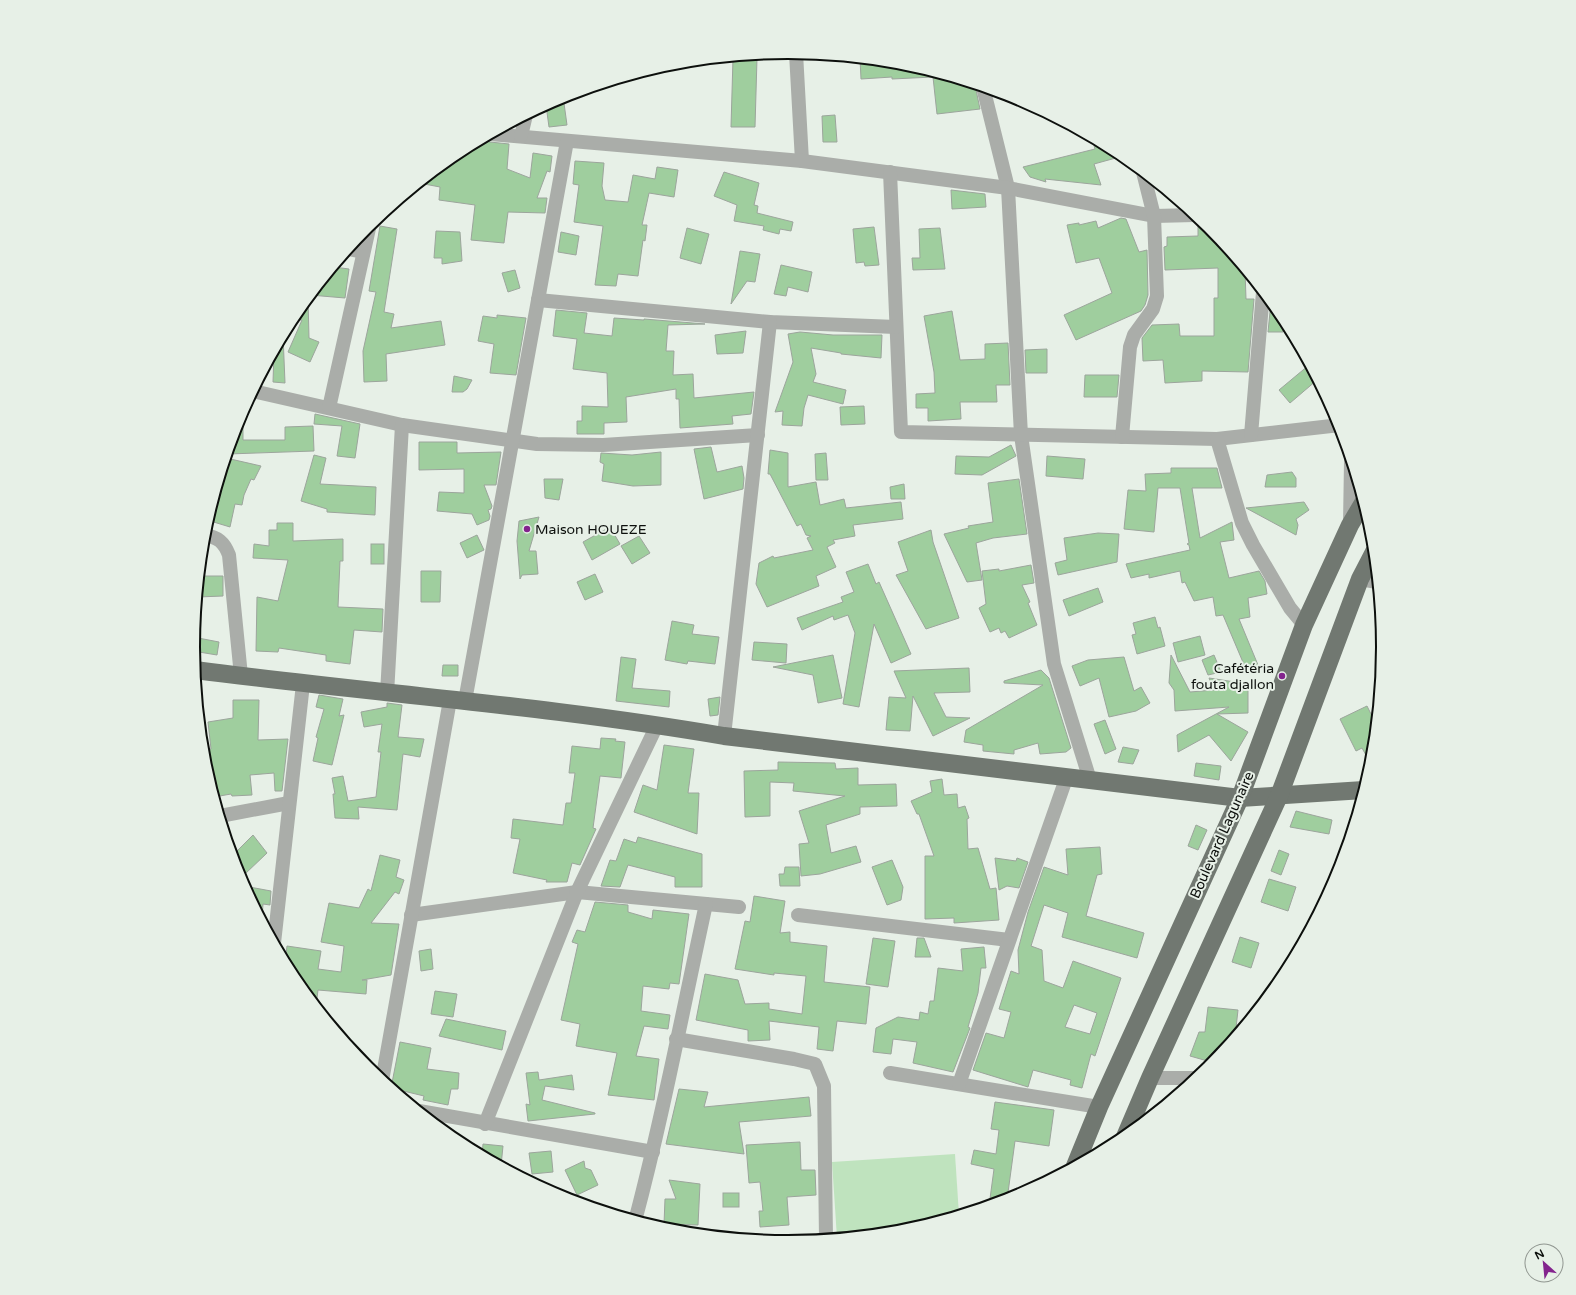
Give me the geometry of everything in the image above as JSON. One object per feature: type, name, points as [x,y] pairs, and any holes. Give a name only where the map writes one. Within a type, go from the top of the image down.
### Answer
[{"type":"main road","name":"Boulevard Lagunaire","points":[[1078,1159],[1240,798],[1304,625],[1350,525],[1360,510]]},
{"type":"main road","points":[[1129,1126],[1279,796],[1368,581],[1371,568]]},
{"type":"main road","points":[[201,671],[387,694],[458,700],[657,724],[724,736],[1067,776],[1240,798],[1358,790]]},
{"type":"street","points":[[796,59],[802,161]]},
{"type":"street","points":[[984,93],[1008,188],[1021,435],[1054,664],[1090,780]]},
{"type":"street","points":[[521,136],[524,122]]},
{"type":"street","points":[[500,135],[802,161],[1008,188],[1154,216],[1187,215]]},
{"type":"street","points":[[383,1074],[411,915],[513,442],[568,141]]},
{"type":"street","points":[[890,172],[901,432],[1217,439],[1333,426]]},
{"type":"street","points":[[1122,437],[1130,347],[1134,335],[1153,309],[1157,296],[1154,216],[1145,180]]},
{"type":"street","points":[[329,408],[367,236]]},
{"type":"street","points":[[354,250],[364,252]]},
{"type":"street","points":[[538,300],[770,322],[896,326]]},
{"type":"street","points":[[1250,435],[1262,300]]},
{"type":"street","points":[[724,736],[770,322]]},
{"type":"street","points":[[258,392],[402,425],[513,442],[537,444],[604,445],[758,435]]},
{"type":"street","points":[[387,694],[402,425]]},
{"type":"street","points":[[1217,439],[1235,504],[1242,522],[1253,545],[1290,608],[1304,625]]},
{"type":"street","points":[[1350,525],[1351,477]]},
{"type":"street","points":[[210,536],[225,544],[229,555],[241,676]]},
{"type":"street","points":[[275,936],[303,684]]},
{"type":"street","points":[[485,1124],[577,892],[657,724]]},
{"type":"street","points":[[958,1084],[1067,776]]},
{"type":"street","points":[[225,815],[290,803]]},
{"type":"street","points":[[411,915],[577,892],[739,907]]},
{"type":"street","points":[[636,1216],[653,1152],[706,904]]},
{"type":"street","points":[[798,916],[1009,940]]},
{"type":"street","points":[[676,1039],[794,1059],[815,1064],[824,1086],[826,1235]]},
{"type":"street","points":[[890,1073],[1100,1107]]},
{"type":"street","points":[[1150,1078],[1189,1078]]},
{"type":"street","points":[[429,1113],[485,1124],[653,1152]]},
{"type":"green space","points":[[955,1154],[959,1210],[903,1225],[837,1234],[832,1162]]},
{"type":"building","points":[[757,60],[755,127],[731,127],[733,62]]},
{"type":"building","points":[[860,64],[903,70],[932,77],[892,79],[892,77],[861,79]]},
{"type":"building","points":[[933,77],[976,90],[980,109],[937,114]]},
{"type":"building","points":[[564,104],[567,125],[549,127],[547,111]]},
{"type":"building","points":[[835,115],[837,142],[823,142],[822,116]]},
{"type":"building","points":[[488,141],[509,144],[507,169],[530,178],[533,153],[552,156],[550,172],[547,171],[537,198],[547,198],[545,213],[508,212],[504,243],[471,240],[475,205],[439,200],[440,187],[426,184],[461,158]]},
{"type":"building","points":[[1094,145],[1115,158],[1094,164],[1101,185],[1045,179],[1046,182],[1030,177],[1023,167],[1095,149]]},
{"type":"building","points":[[575,161],[604,163],[602,186],[605,200],[628,202],[633,175],[655,179],[657,167],[678,170],[674,197],[649,193],[642,225],[647,225],[645,241],[643,240],[638,276],[618,274],[616,286],[595,285],[603,226],[574,222],[579,185],[573,184]]},
{"type":"building","points":[[724,172],[759,183],[754,205],[758,206],[757,213],[793,222],[791,231],[780,229],[779,234],[763,230],[764,226],[734,221],[737,205],[714,196]]},
{"type":"building","points":[[951,190],[985,194],[986,207],[952,209]]},
{"type":"building","points":[[1121,218],[1126,219],[1139,252],[1147,250],[1148,295],[1145,305],[1141,311],[1076,340],[1064,315],[1112,293],[1099,258],[1076,263],[1067,225],[1079,223],[1079,225],[1096,221],[1098,228]]},
{"type":"building","points":[[380,226],[397,229],[384,312],[394,314],[391,328],[441,321],[445,345],[386,354],[387,381],[364,382],[363,351],[376,292],[369,291]]},
{"type":"building","points":[[1198,226],[1245,277],[1246,299],[1254,299],[1248,372],[1202,371],[1202,381],[1165,383],[1163,360],[1143,361],[1142,338],[1152,325],[1179,324],[1180,336],[1214,336],[1214,298],[1218,298],[1218,268],[1165,270],[1164,247],[1167,246],[1167,237],[1198,236]]},
{"type":"building","points":[[874,227],[879,265],[865,266],[864,262],[856,263],[853,229]]},
{"type":"building","points":[[687,228],[709,234],[701,264],[680,258]]},
{"type":"building","points":[[940,228],[945,269],[913,270],[912,258],[920,258],[919,229]]},
{"type":"building","points":[[436,231],[460,232],[462,261],[442,264],[442,258],[434,258]]},
{"type":"building","points":[[561,232],[579,236],[576,255],[558,252]]},
{"type":"building","points":[[740,251],[760,254],[755,282],[747,281],[731,304]]},
{"type":"building","points":[[781,265],[812,272],[808,292],[788,287],[786,296],[774,294]]},
{"type":"building","points":[[339,268],[349,269],[345,298],[316,296]]},
{"type":"building","points":[[515,270],[520,288],[508,292],[502,273]]},
{"type":"building","points":[[308,308],[309,338],[319,342],[310,362],[288,352],[302,320],[300,320]]},
{"type":"building","points":[[556,310],[587,313],[584,333],[612,336],[614,318],[705,324],[668,325],[666,351],[674,351],[673,375],[693,374],[694,398],[754,392],[751,414],[732,416],[733,424],[680,428],[679,399],[676,399],[676,389],[626,397],[627,422],[604,423],[604,434],[577,434],[577,421],[582,421],[582,406],[608,407],[607,373],[573,369],[577,339],[553,336]]},
{"type":"building","points":[[952,311],[960,360],[985,359],[985,344],[1008,343],[1010,385],[996,385],[997,402],[960,402],[961,419],[928,421],[928,408],[916,408],[916,394],[935,393],[934,372],[924,316]]},
{"type":"building","points":[[1270,311],[1283,332],[1268,332]]},
{"type":"building","points":[[497,315],[526,318],[516,375],[490,373],[494,344],[478,341],[483,316],[497,318]]},
{"type":"building","points":[[746,331],[743,353],[717,354],[715,335]]},
{"type":"building","points":[[800,332],[833,335],[882,335],[881,358],[841,354],[811,348],[816,374],[813,382],[846,390],[843,404],[808,395],[804,408],[802,426],[782,425],[783,411],[775,412],[793,362],[788,334]]},
{"type":"building","points":[[283,345],[285,383],[273,382],[274,361]]},
{"type":"building","points":[[1047,349],[1047,373],[1026,373],[1025,350]]},
{"type":"building","points":[[1306,368],[1314,383],[1290,403],[1279,390]]},
{"type":"building","points":[[1085,375],[1119,375],[1117,397],[1084,397]]},
{"type":"building","points":[[454,376],[472,380],[467,389],[463,392],[452,392]]},
{"type":"building","points":[[864,406],[865,424],[841,425],[840,407]]},
{"type":"building","points":[[315,414],[360,424],[355,458],[337,456],[342,426],[314,424]]},
{"type":"building","points":[[243,425],[243,440],[285,440],[285,427],[313,426],[314,451],[233,454]]},
{"type":"building","points":[[419,442],[457,442],[457,453],[501,452],[496,485],[484,485],[492,506],[491,509],[488,510],[490,516],[489,520],[477,525],[472,514],[437,511],[439,492],[464,493],[464,469],[419,470]]},
{"type":"building","points":[[1011,445],[1016,456],[982,475],[955,474],[956,456],[989,457]]},
{"type":"building","points":[[711,447],[717,472],[742,466],[744,478],[743,489],[704,499],[694,449]]},
{"type":"building","points":[[770,450],[788,453],[788,487],[816,482],[820,505],[844,499],[846,508],[901,502],[903,519],[853,525],[855,536],[833,540],[835,543],[827,547],[836,567],[816,576],[819,586],[767,607],[756,584],[759,563],[773,556],[774,558],[813,550],[807,538],[811,536],[806,535],[801,524],[797,526],[770,474],[768,474]]},
{"type":"building","points":[[661,452],[661,485],[633,486],[602,481],[604,464],[600,462],[601,453],[632,455]]},
{"type":"building","points":[[826,453],[828,480],[816,480],[815,454]]},
{"type":"building","points":[[314,455],[326,458],[320,484],[376,487],[375,515],[327,512],[327,509],[301,501]]},
{"type":"building","points":[[1047,456],[1085,459],[1083,479],[1046,476]]},
{"type":"building","points":[[231,459],[261,466],[254,480],[251,479],[244,495],[242,505],[235,504],[230,527],[214,522]]},
{"type":"building","points":[[1171,468],[1217,468],[1222,488],[1192,488],[1200,538],[1232,522],[1234,540],[1220,542],[1229,578],[1259,571],[1265,581],[1267,594],[1248,598],[1250,617],[1239,619],[1258,665],[1245,667],[1223,615],[1216,616],[1213,597],[1194,601],[1185,582],[1182,583],[1180,571],[1149,578],[1149,574],[1131,578],[1126,564],[1190,550],[1189,545],[1187,544],[1189,543],[1180,488],[1158,488],[1154,532],[1124,529],[1128,490],[1146,491],[1145,474],[1171,473]]},
{"type":"building","points":[[1292,472],[1296,478],[1296,487],[1265,487],[1267,475]]},
{"type":"building","points":[[544,479],[563,479],[559,500],[545,498]]},
{"type":"building","points":[[1019,479],[1027,534],[993,538],[976,543],[982,580],[967,582],[944,534],[969,528],[968,526],[993,522],[988,483]]},
{"type":"building","points":[[904,484],[905,499],[891,499],[890,487]]},
{"type":"building","points":[[1304,502],[1309,510],[1296,519],[1298,525],[1296,535],[1246,508]]},
{"type":"building","points":[[539,517],[529,551],[536,551],[538,574],[522,575],[520,579],[517,541],[519,521]]},
{"type":"building","points":[[277,523],[293,523],[293,541],[343,539],[343,561],[340,561],[338,607],[383,609],[382,632],[354,630],[350,664],[326,661],[326,655],[279,648],[278,652],[256,651],[257,597],[278,601],[288,560],[253,558],[254,544],[269,546],[269,530],[277,530]]},
{"type":"building","points":[[610,527],[620,544],[592,560],[583,542]]},
{"type":"building","points":[[931,530],[933,542],[959,618],[926,629],[896,575],[908,571],[898,542]]},
{"type":"building","points":[[1098,533],[1119,534],[1117,562],[1058,575],[1055,563],[1067,560],[1064,538]]},
{"type":"building","points":[[477,535],[484,550],[467,558],[460,543]]},
{"type":"building","points":[[639,536],[650,553],[632,564],[621,546]]},
{"type":"building","points":[[371,544],[384,544],[384,564],[371,564]]},
{"type":"building","points":[[868,564],[876,584],[879,582],[911,654],[891,663],[874,624],[859,707],[843,704],[855,633],[848,615],[834,620],[833,616],[802,630],[797,618],[843,602],[841,597],[854,592],[846,572]]},
{"type":"building","points":[[1031,565],[1034,583],[1022,585],[1030,602],[1028,603],[1037,625],[1009,638],[1005,631],[1001,633],[999,628],[990,632],[979,608],[986,604],[982,571],[999,569],[999,571]]},
{"type":"building","points":[[421,571],[441,571],[440,602],[421,602]]},
{"type":"building","points":[[595,574],[603,592],[585,600],[577,582]]},
{"type":"building","points":[[204,576],[223,576],[223,596],[202,597]]},
{"type":"building","points":[[1098,588],[1103,602],[1069,616],[1063,600]]},
{"type":"building","points":[[1155,617],[1158,628],[1160,627],[1165,646],[1137,654],[1132,635],[1136,634],[1133,623]]},
{"type":"building","points":[[672,621],[694,625],[692,634],[719,637],[715,664],[688,661],[687,664],[665,660]]},
{"type":"building","points":[[1200,636],[1205,655],[1178,662],[1173,643]]},
{"type":"building","points":[[200,638],[219,642],[217,655],[200,652]]},
{"type":"building","points":[[754,642],[787,644],[786,663],[752,660]]},
{"type":"building","points":[[833,655],[842,698],[818,703],[813,675],[773,667]]},
{"type":"building","points":[[1171,655],[1190,692],[1214,690],[1209,678],[1248,684],[1248,713],[1217,714],[1248,732],[1231,761],[1209,735],[1178,752],[1177,735],[1229,707],[1175,711],[1174,690],[1169,683]]},
{"type":"building","points":[[1214,655],[1221,672],[1208,675],[1202,660]]},
{"type":"building","points":[[621,657],[636,659],[632,688],[670,691],[669,707],[616,701]]},
{"type":"building","points":[[1124,657],[1134,691],[1141,687],[1150,703],[1136,711],[1109,717],[1099,678],[1080,686],[1072,666],[1088,660]]},
{"type":"building","points":[[443,665],[458,665],[458,676],[442,676]]},
{"type":"building","points":[[969,668],[970,692],[934,693],[946,717],[970,718],[933,736],[913,696],[910,731],[886,730],[889,697],[906,698],[894,671]]},
{"type":"building","points":[[1041,670],[1049,678],[1071,748],[1066,752],[1040,754],[1038,743],[1014,750],[1014,754],[983,751],[983,745],[964,742],[966,730],[1043,685],[1004,683],[1004,681]]},
{"type":"building","points":[[319,695],[343,699],[339,716],[344,715],[332,765],[313,761],[318,738],[316,737],[324,709],[316,707]]},
{"type":"building","points":[[720,697],[718,715],[710,716],[708,699]]},
{"type":"building","points":[[233,700],[259,700],[258,740],[288,739],[282,791],[275,791],[274,773],[250,775],[252,795],[232,796],[231,794],[219,796],[209,749],[211,749],[208,722],[233,718]]},
{"type":"building","points":[[387,703],[402,705],[398,737],[424,739],[420,757],[403,754],[397,810],[358,807],[359,819],[335,818],[333,794],[335,794],[332,778],[343,776],[348,801],[376,797],[381,752],[378,752],[382,724],[364,727],[361,712],[387,707]]},
{"type":"building","points":[[1367,706],[1372,716],[1366,755],[1362,748],[1356,751],[1340,719]]},
{"type":"building","points":[[1105,720],[1116,749],[1105,754],[1094,724]]},
{"type":"building","points":[[601,738],[616,739],[615,741],[625,742],[621,778],[600,776],[593,828],[596,829],[580,865],[572,863],[567,882],[546,882],[547,880],[513,873],[520,839],[511,838],[513,819],[563,825],[566,803],[571,803],[575,773],[569,773],[572,746],[600,749]]},
{"type":"building","points":[[664,745],[694,749],[688,793],[699,793],[697,834],[634,812],[643,785],[657,790]]},
{"type":"building","points":[[1123,747],[1139,750],[1133,764],[1118,762]]},
{"type":"building","points":[[778,762],[835,763],[836,769],[858,768],[858,785],[896,784],[897,806],[860,807],[860,814],[826,825],[831,853],[856,846],[861,862],[820,874],[801,876],[799,844],[809,843],[799,811],[845,796],[793,791],[794,783],[770,782],[770,816],[745,817],[744,771],[778,770]]},
{"type":"building","points":[[1196,763],[1221,766],[1219,780],[1194,776]]},
{"type":"building","points":[[942,779],[944,795],[957,794],[958,808],[965,806],[969,818],[967,819],[968,849],[978,848],[990,889],[996,888],[999,920],[954,923],[954,918],[925,919],[925,856],[934,856],[919,814],[917,814],[911,801],[932,792],[930,781]]},
{"type":"building","points":[[1296,811],[1332,820],[1329,834],[1290,827]]},
{"type":"building","points":[[1196,825],[1207,830],[1198,850],[1188,846]]},
{"type":"building","points":[[253,835],[267,853],[245,874],[236,852]]},
{"type":"building","points":[[638,837],[702,854],[702,887],[675,887],[675,877],[628,865],[620,887],[601,886],[610,860],[616,861],[624,839],[636,843]]},
{"type":"building","points":[[1100,847],[1102,874],[1097,875],[1086,916],[1144,933],[1137,958],[1062,937],[1068,913],[1044,905],[1031,946],[1042,950],[1044,981],[1063,988],[1073,961],[1121,978],[1095,1056],[1091,1054],[1082,1088],[1070,1085],[1071,1080],[1033,1070],[1028,1087],[973,1070],[986,1033],[1004,1038],[1011,1012],[999,1009],[1011,971],[1019,974],[1018,950],[1028,912],[1044,867],[1068,875],[1066,849]],"holes":[[[1074,1005],[1097,1013],[1090,1034],[1065,1027]]]},
{"type":"building","points":[[1279,850],[1289,854],[1281,875],[1271,871]]},
{"type":"building","points":[[380,855],[400,860],[396,877],[404,880],[399,894],[395,892],[371,923],[399,924],[391,975],[362,980],[367,980],[366,994],[318,990],[317,1000],[286,954],[287,946],[321,951],[318,969],[341,972],[344,946],[321,942],[329,903],[359,908],[368,889],[371,891]]},
{"type":"building","points":[[995,858],[1016,861],[1017,858],[1028,862],[1019,888],[1007,886],[999,890]]},
{"type":"building","points":[[892,860],[903,887],[901,900],[887,905],[872,867]]},
{"type":"building","points":[[785,867],[799,867],[800,886],[780,886],[779,874],[784,874]]},
{"type":"building","points":[[1269,879],[1296,887],[1288,911],[1261,902]]},
{"type":"building","points":[[250,887],[271,891],[270,905],[263,904],[262,913]]},
{"type":"building","points":[[754,896],[785,901],[780,933],[790,932],[790,942],[827,946],[824,982],[870,987],[866,1024],[837,1021],[833,1051],[817,1049],[819,1027],[769,1021],[770,1040],[748,1041],[748,1030],[696,1020],[705,974],[738,980],[745,1004],[769,1003],[769,1009],[802,1014],[806,976],[774,973],[774,975],[735,969],[745,921],[750,922]]},
{"type":"building","points":[[595,902],[628,905],[628,912],[652,919],[653,910],[689,914],[679,984],[670,983],[669,989],[643,986],[641,1011],[670,1015],[668,1029],[644,1026],[636,1056],[659,1059],[654,1100],[608,1095],[617,1053],[576,1046],[580,1024],[561,1020],[578,944],[572,942],[577,930],[585,932]]},
{"type":"building","points":[[1240,937],[1259,943],[1251,968],[1232,962]]},
{"type":"building","points":[[873,938],[895,941],[888,987],[866,984]]},
{"type":"building","points":[[917,938],[924,938],[931,957],[915,957]]},
{"type":"building","points":[[984,947],[986,968],[981,968],[978,993],[968,1027],[970,1028],[953,1072],[913,1063],[917,1042],[893,1039],[891,1054],[873,1052],[876,1028],[898,1017],[919,1020],[920,1012],[928,1014],[930,1001],[934,1001],[938,968],[963,971],[961,949]]},
{"type":"building","points":[[431,949],[433,969],[421,971],[419,951]]},
{"type":"building","points":[[435,991],[457,994],[453,1017],[431,1014]]},
{"type":"building","points":[[1208,1007],[1238,1010],[1236,1029],[1208,1060],[1190,1056],[1199,1032],[1205,1032]]},
{"type":"building","points":[[446,1019],[506,1031],[502,1050],[439,1036]]},
{"type":"building","points":[[400,1042],[431,1048],[427,1069],[459,1073],[458,1089],[451,1089],[448,1105],[423,1100],[424,1096],[400,1090],[392,1083]]},
{"type":"building","points":[[538,1072],[539,1080],[572,1075],[574,1090],[545,1086],[542,1100],[595,1114],[528,1121],[526,1104],[530,1105],[526,1073]]},
{"type":"building","points":[[679,1089],[708,1092],[704,1107],[809,1097],[811,1116],[739,1122],[744,1154],[666,1144]]},
{"type":"building","points":[[995,1102],[1054,1110],[1049,1146],[1015,1141],[1008,1193],[990,1200],[994,1169],[971,1164],[974,1150],[996,1154],[999,1130],[991,1129]]},
{"type":"building","points":[[800,1142],[801,1170],[815,1170],[816,1195],[787,1197],[789,1225],[760,1227],[759,1211],[763,1211],[760,1182],[749,1183],[746,1145]]},
{"type":"building","points":[[483,1144],[503,1146],[502,1161],[494,1157],[482,1150]]},
{"type":"building","points":[[551,1151],[553,1172],[532,1174],[529,1153]]},
{"type":"building","points":[[584,1161],[585,1168],[591,1170],[598,1185],[577,1195],[565,1170]]},
{"type":"building","points":[[669,1180],[700,1184],[698,1225],[664,1223],[665,1199],[676,1199]]},
{"type":"building","points":[[723,1193],[739,1193],[739,1207],[723,1207]]},
{"type":"place","name":"Maison HOUEZE","points":[[527,529]]},
{"type":"place","name":"Cafétéria fouta djallon","points":[[1282,676]]}]
